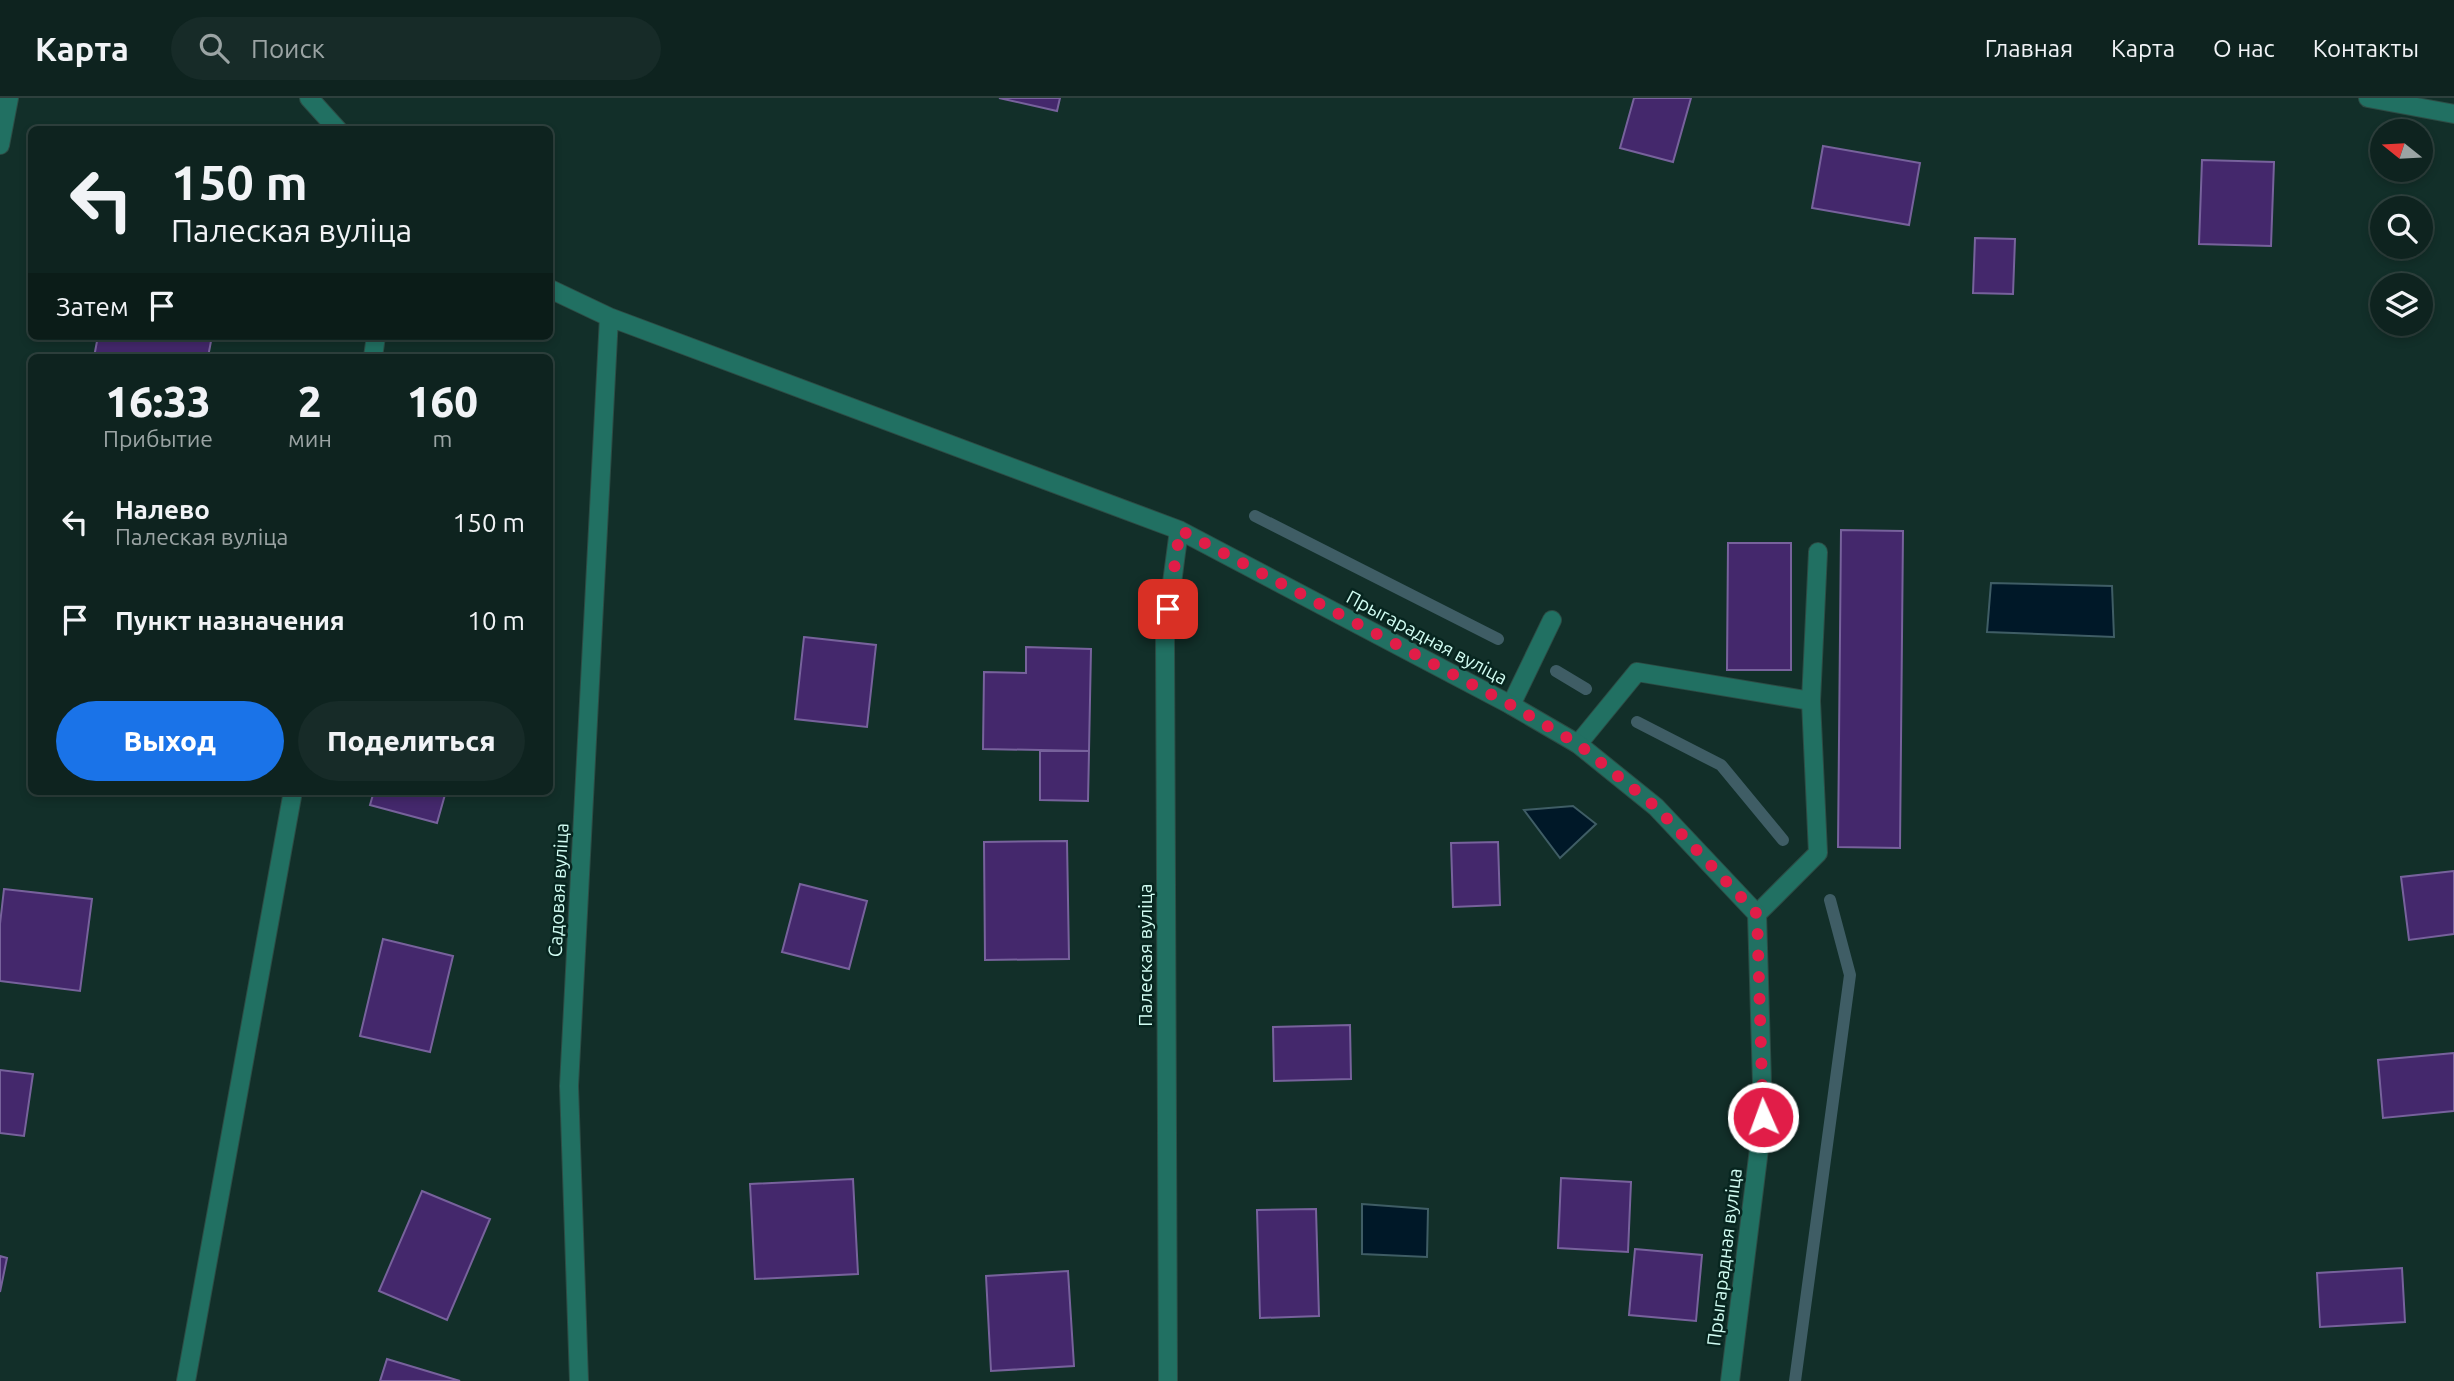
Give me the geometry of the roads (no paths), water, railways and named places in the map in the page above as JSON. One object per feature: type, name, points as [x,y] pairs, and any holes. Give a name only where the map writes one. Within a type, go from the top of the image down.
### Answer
[{"type":"street","points":[[0,145],[9,98]]},
{"type":"street","points":[[309,98],[334,126]]},
{"type":"street","points":[[2368,98],[2454,114]]},
{"type":"street","name":"Прыгарадная вуліца","points":[[553,290],[609,317],[1180,530],[1511,705],[1578,744],[1656,807],[1757,914],[1763,1117],[1730,1381]]},
{"type":"street","name":"Садовая вуліца","points":[[579,1381],[569,1086],[609,317]]},
{"type":"street","name":"Палеская вуліца","points":[[1168,1381],[1165,636],[1180,530]]},
{"type":"street","points":[[1757,914],[1818,853],[1811,701],[1818,552]]},
{"type":"street","points":[[1511,705],[1552,620]]},
{"type":"street","points":[[1578,744],[1637,672],[1811,701]]},
{"type":"street","points":[[186,1381],[292,795]]},
{"type":"water","points":[[1991,583],[2112,586],[2114,637],[1987,632]]},
{"type":"water","points":[[1573,806],[1596,824],[1560,858],[1524,810]]},
{"type":"water","points":[[1362,1204],[1428,1209],[1427,1257],[1362,1254]]},
{"type":"waterway","points":[[1255,516],[1498,639]]},
{"type":"waterway","points":[[1556,671],[1586,689]]},
{"type":"waterway","points":[[1637,722],[1721,765],[1783,840]]},
{"type":"waterway","points":[[1795,1381],[1850,975],[1830,900]]}]
